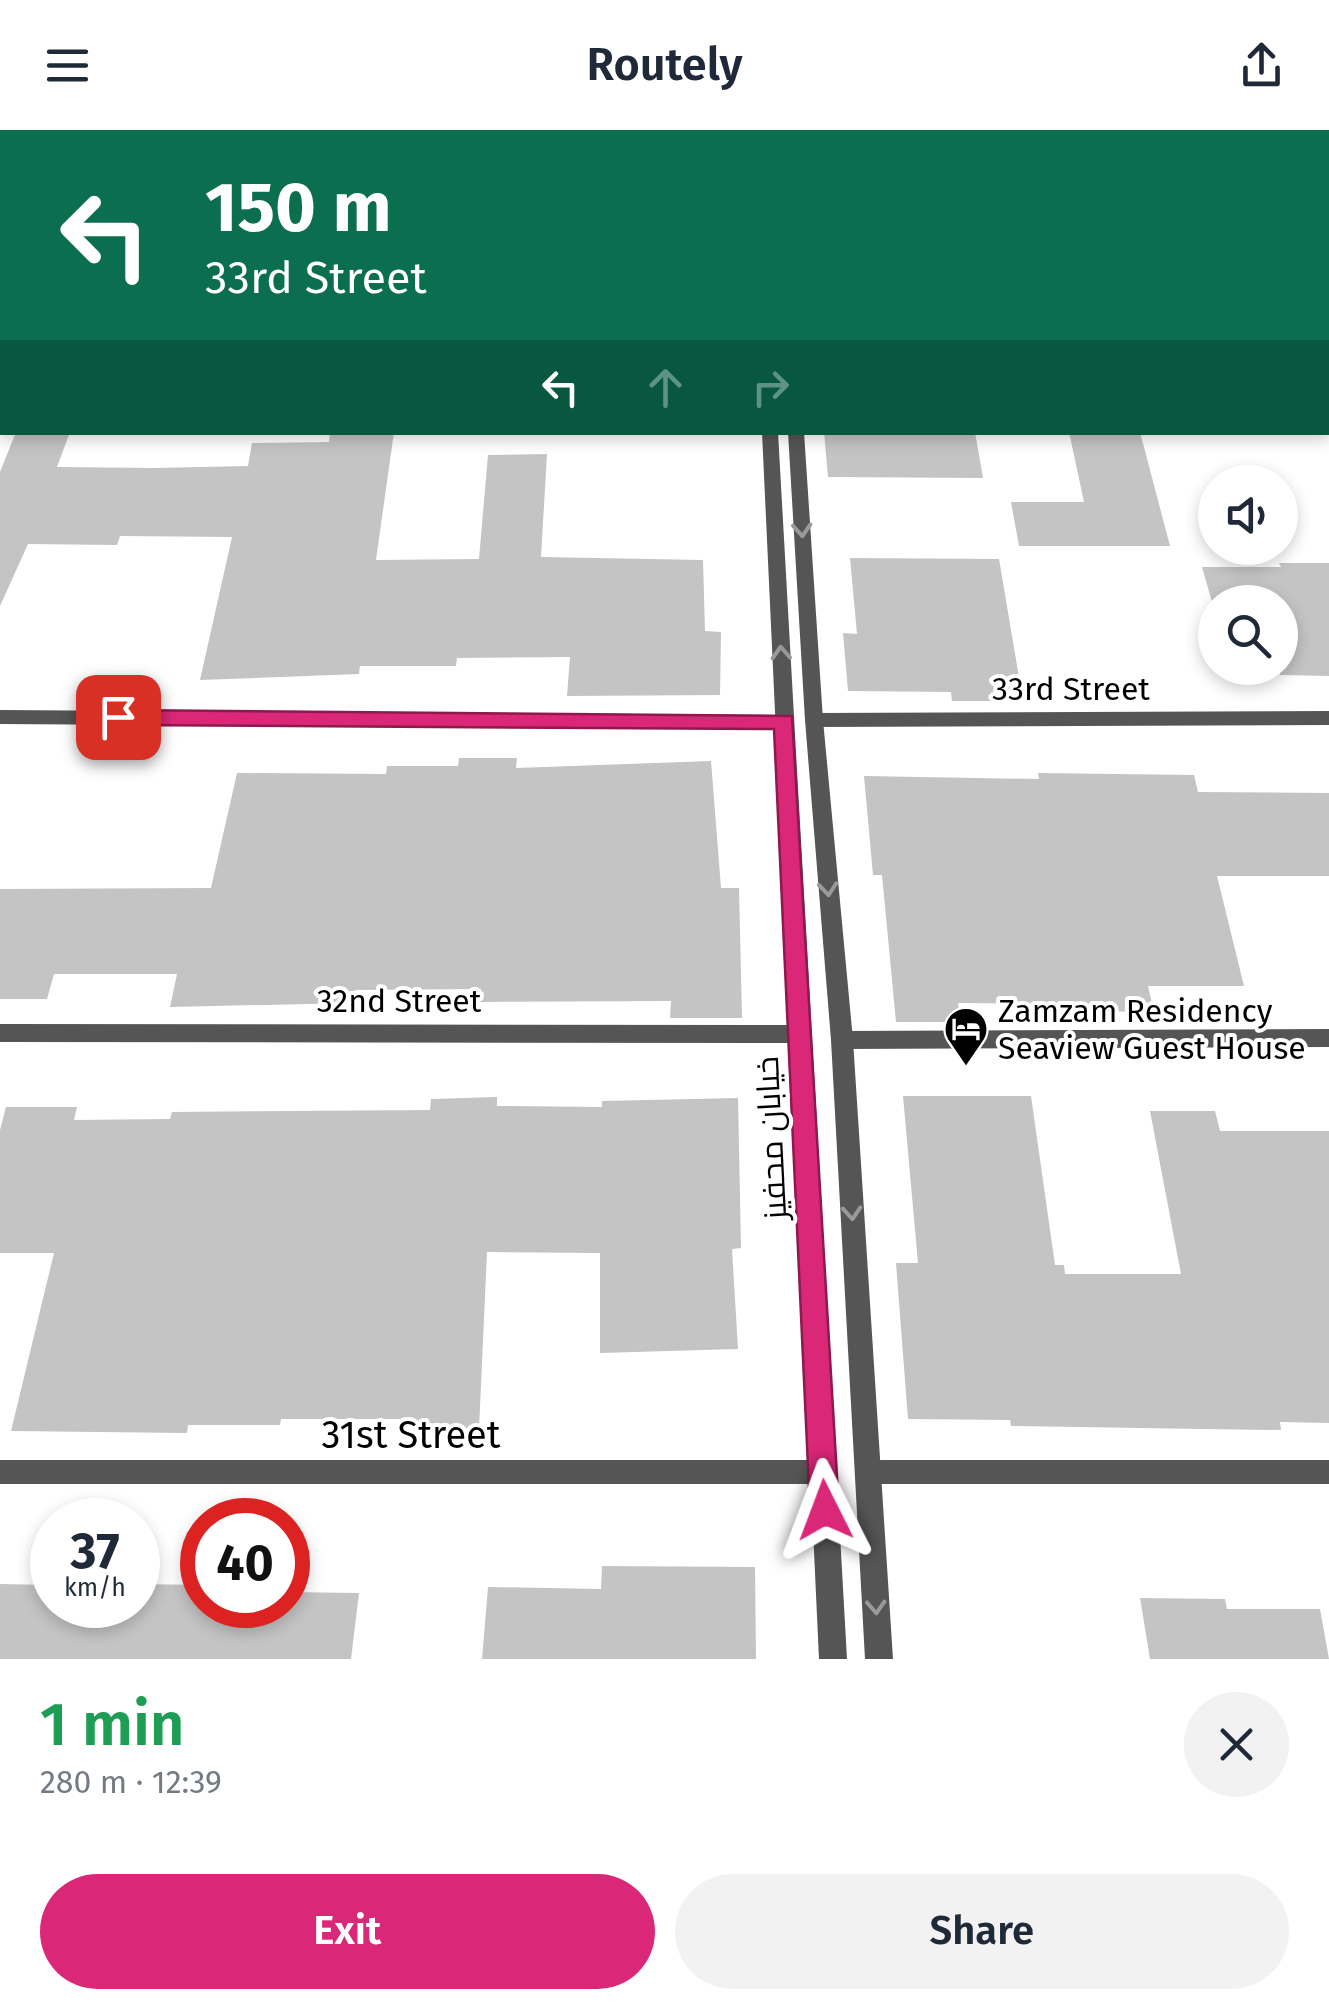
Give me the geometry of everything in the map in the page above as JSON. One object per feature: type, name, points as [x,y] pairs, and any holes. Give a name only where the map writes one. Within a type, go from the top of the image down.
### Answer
[{"type":"street","name":"خیابان محفیز","points":[[770,435],[833,1659]]},
{"type":"street","points":[[796,435],[814,720],[842,1040],[880,1659]]},
{"type":"street","points":[[0,716],[784,722]]},
{"type":"street","name":"33rd Street","points":[[814,720],[1329,718]]},
{"type":"street","points":[[790,848],[825,848]]},
{"type":"street","name":"32nd Street","points":[[0,1033],[798,1034]]},
{"type":"street","points":[[842,1040],[1329,1038]]},
{"type":"street","name":"31st Street","points":[[0,1472],[823,1472]]},
{"type":"street","points":[[868,1472],[1329,1472]]},
{"type":"building","points":[[15,435],[69,435],[57,467],[155,468],[248,466],[252,443],[329,442],[330,435],[394,435],[376,560],[479,559],[488,455],[547,454],[541,557],[703,560],[705,631],[721,632],[720,695],[567,696],[570,657],[457,658],[456,666],[360,666],[359,674],[200,680],[232,537],[120,536],[117,545],[28,544],[0,606],[0,472]]},
{"type":"building","points":[[824,435],[976,435],[983,478],[828,477]]},
{"type":"building","points":[[1070,435],[1141,435],[1170,546],[1019,546],[1011,502],[1084,502]]},
{"type":"building","points":[[850,558],[999,559],[1023,701],[952,701],[951,692],[848,691],[843,633],[857,634]]},
{"type":"building","points":[[1329,563],[1329,676],[1298,675],[1298,585],[1207,585],[1202,567]]},
{"type":"building","points":[[459,758],[517,758],[516,768],[711,761],[721,888],[739,888],[742,1018],[670,1018],[671,1001],[480,1002],[481,989],[355,990],[353,1003],[170,1007],[177,974],[54,974],[47,999],[0,999],[0,889],[211,888],[237,773],[386,774],[387,766],[458,766]]},
{"type":"building","points":[[1038,773],[1194,775],[1198,792],[1329,793],[1329,876],[1217,876],[1244,986],[1148,986],[1154,1012],[1073,1011],[1072,1004],[958,1003],[960,1022],[896,1022],[882,875],[873,875],[864,776],[1039,779]]},
{"type":"building","points":[[903,1096],[1031,1096],[1055,1265],[1064,1265],[1065,1274],[1181,1274],[1150,1111],[1215,1111],[1220,1131],[1329,1131],[1329,1423],[1280,1422],[1281,1430],[1011,1426],[1010,1420],[908,1419],[896,1263],[918,1263]]},
{"type":"building","points":[[497,1097],[497,1106],[602,1107],[602,1101],[738,1098],[741,1248],[732,1249],[738,1349],[600,1353],[600,1253],[487,1252],[479,1429],[401,1430],[402,1419],[281,1419],[280,1425],[188,1425],[187,1433],[11,1431],[54,1253],[0,1253],[0,1130],[6,1107],[77,1107],[74,1120],[170,1119],[172,1112],[430,1110],[431,1099]]},
{"type":"building","points":[[602,1566],[755,1567],[756,1659],[482,1659],[488,1587],[601,1589]]},
{"type":"building","points":[[0,1584],[30,1585],[30,1628],[160,1628],[160,1584],[180,1585],[180,1628],[310,1628],[310,1592],[359,1593],[351,1659],[0,1659]]},
{"type":"building","points":[[1140,1598],[1225,1599],[1227,1609],[1320,1609],[1329,1659],[1150,1659]]},
{"type":"place","name":"Zamzam Residency Seaview Guest House","points":[[966,1067]]},
{"type":"route","points":[[118,717],[784,722],[825,1510]]}]
